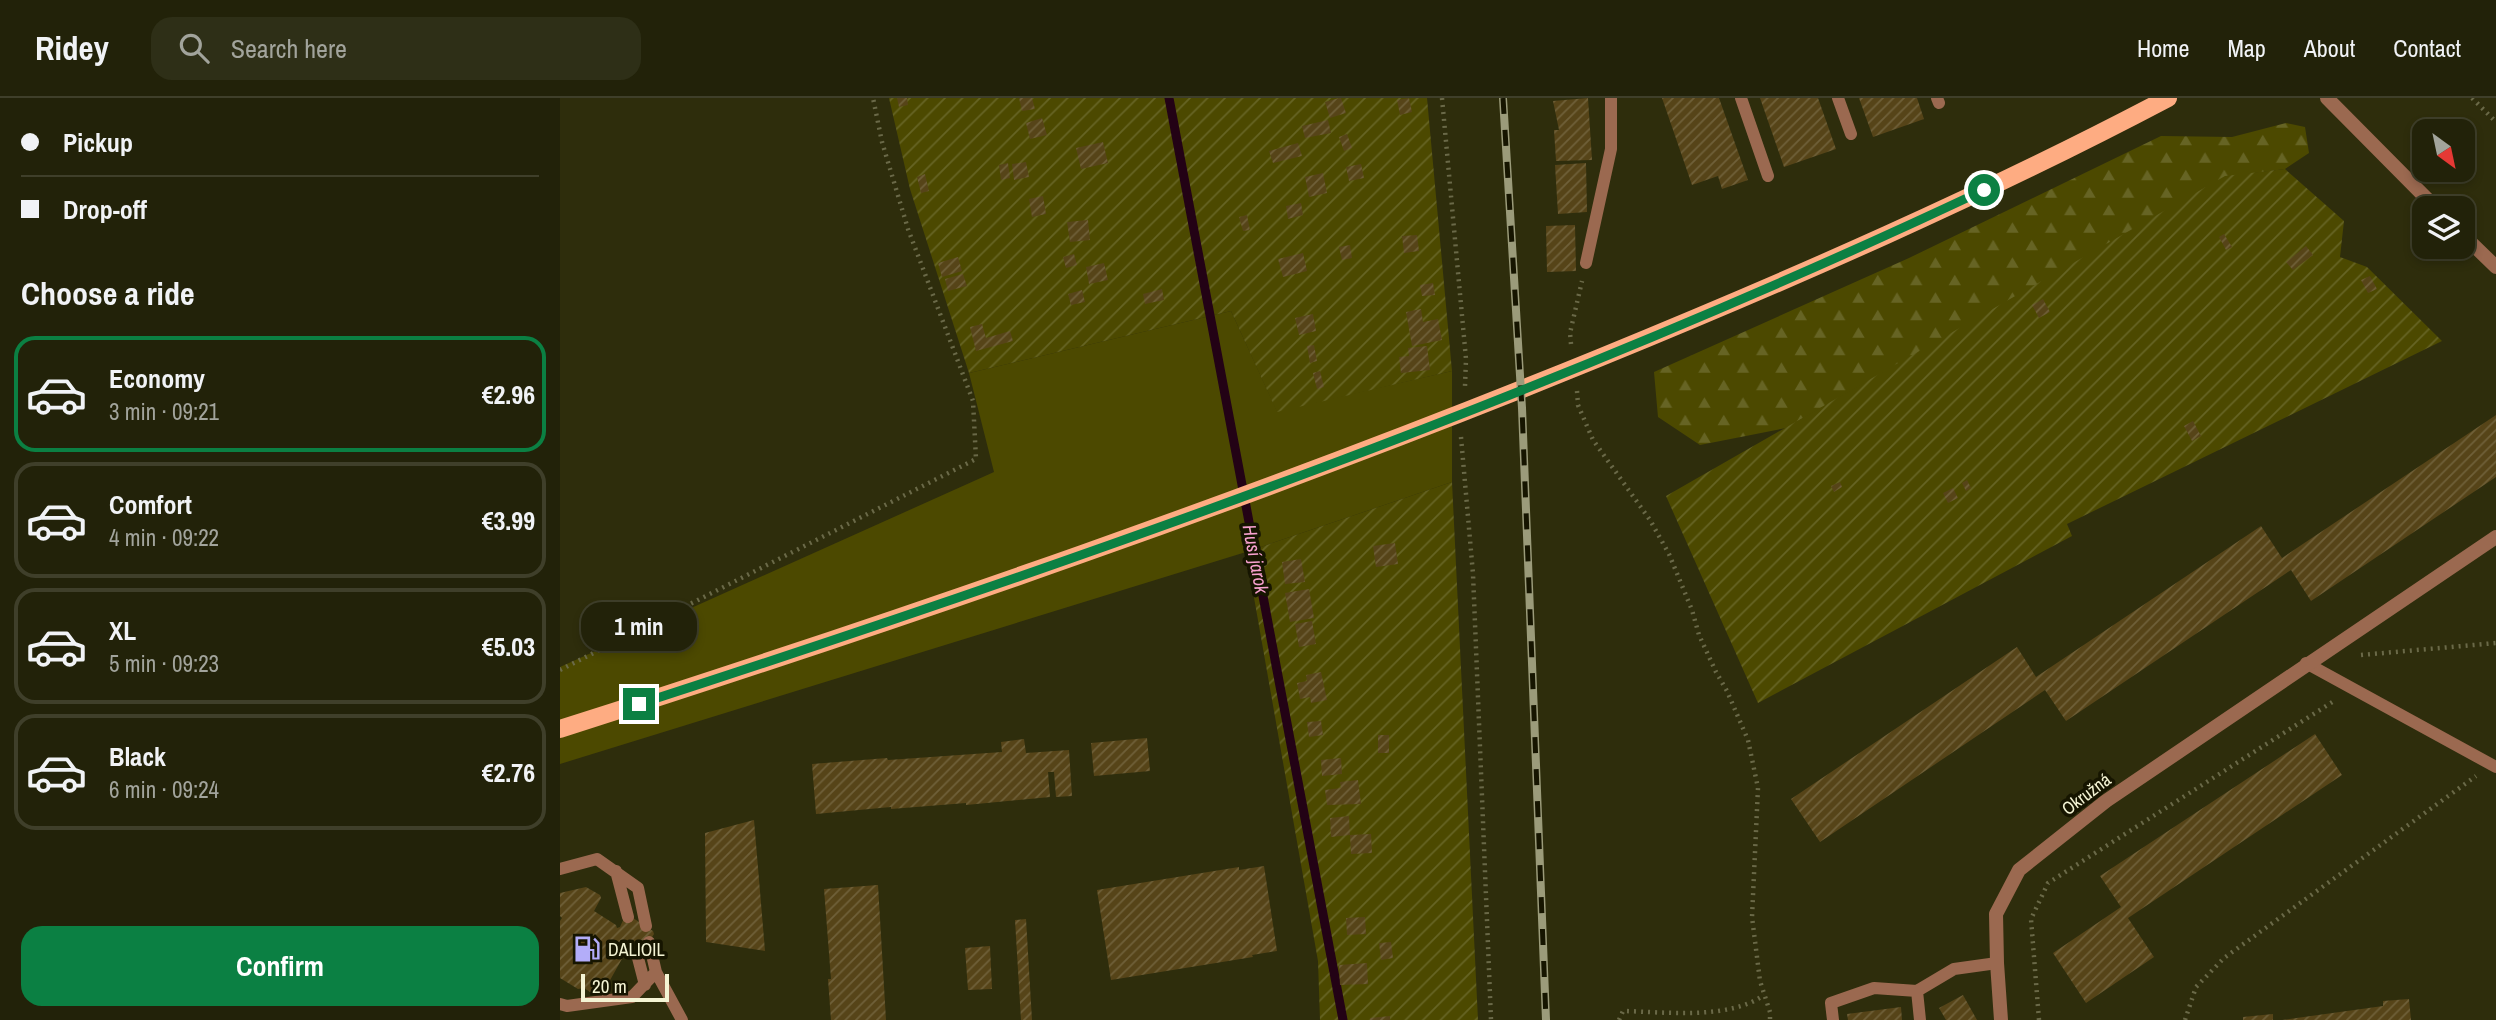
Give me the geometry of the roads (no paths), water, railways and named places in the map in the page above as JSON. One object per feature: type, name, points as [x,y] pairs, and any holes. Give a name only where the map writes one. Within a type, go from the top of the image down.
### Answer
[{"type":"main road","points":[[560,729],[825,644],[1143,532],[1478,407],[1834,259],[2168,98]]},
{"type":"street","points":[[2327,98],[2424,196]]},
{"type":"street","points":[[2475,247],[2496,267]]},
{"type":"street","name":"Okružná","points":[[2001,1020],[1996,914],[2018,870],[2106,801],[2306,663],[2496,537]]},
{"type":"lane","points":[[1586,263],[1611,149],[1611,98]]},
{"type":"lane","points":[[1741,98],[1768,176]]},
{"type":"lane","points":[[1838,98],[1851,134]]},
{"type":"lane","points":[[2306,663],[2494,766]]},
{"type":"lane","points":[[560,869],[597,859],[616,870],[638,888],[646,926]]},
{"type":"lane","points":[[616,870],[628,917]]},
{"type":"lane","points":[[649,942],[656,972],[681,1020]]},
{"type":"lane","points":[[638,958],[645,985]]},
{"type":"lane","points":[[1833,1020],[1831,1003],[1874,988],[1917,991],[1954,969],[1997,963]]},
{"type":"lane","points":[[560,1004],[567,1006],[632,997],[656,972]]},
{"type":"lane","points":[[1917,991],[1920,1020]]},
{"type":"waterway","name":"Husí jarok","points":[[1169,98],[1343,1020]]},
{"type":"railway","points":[[1503,98],[1522,408],[1546,1020]]},
{"type":"place","name":"DALIOIL","points":[[587,949]]}]
